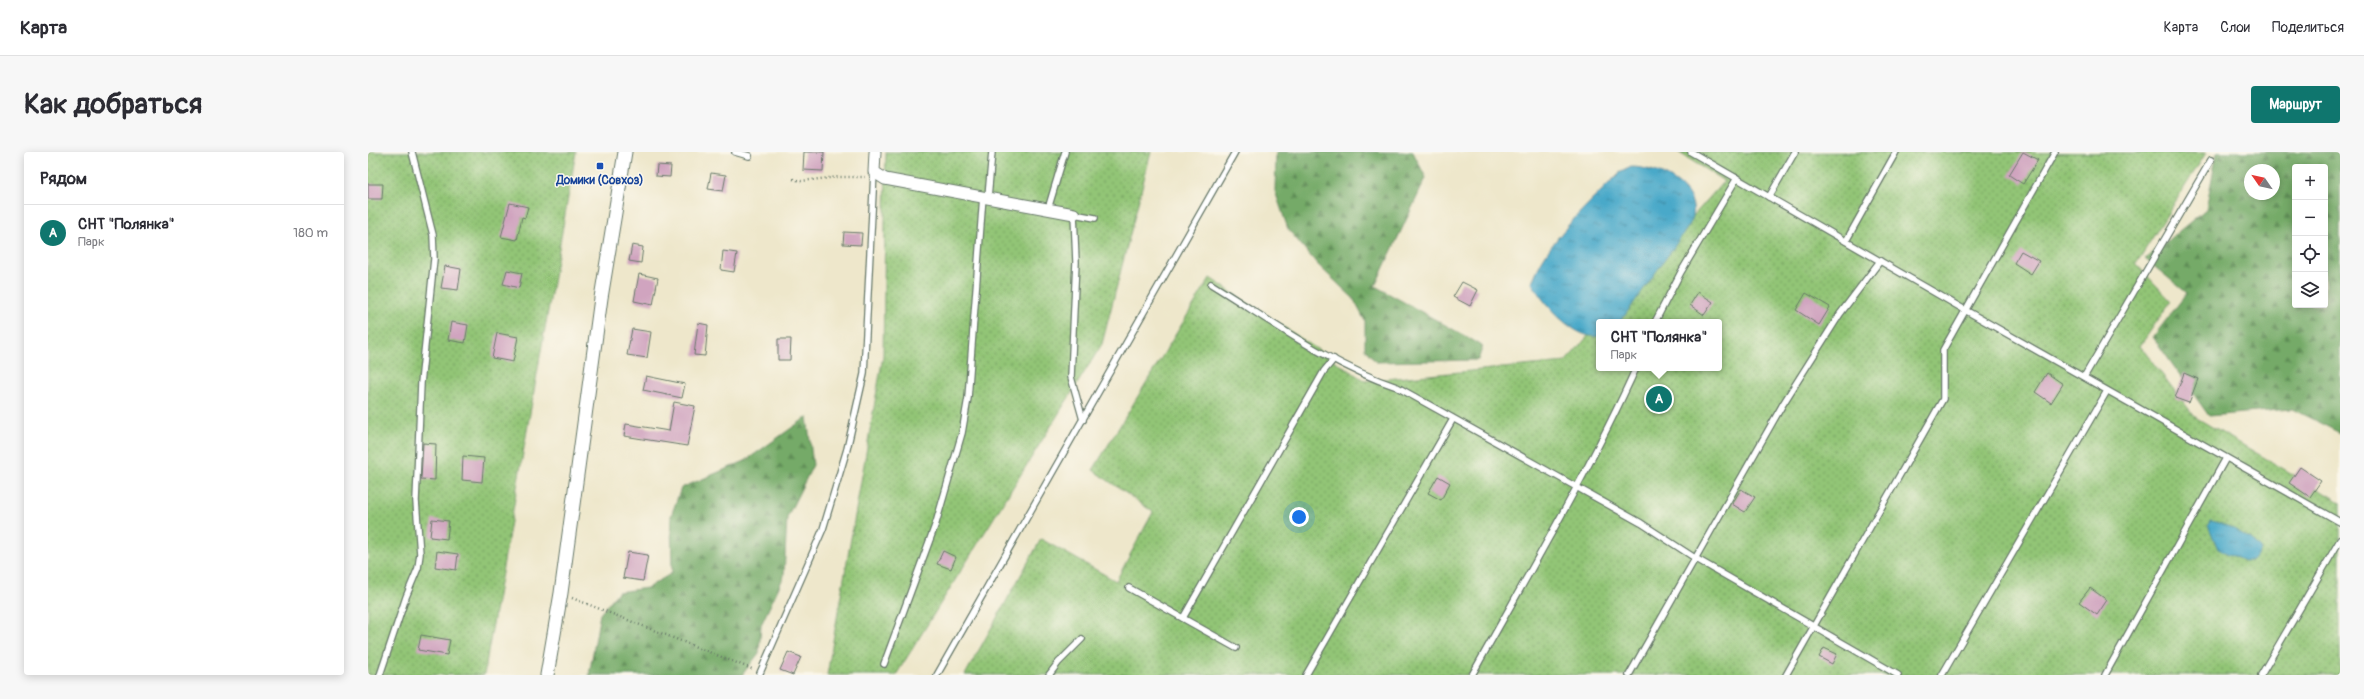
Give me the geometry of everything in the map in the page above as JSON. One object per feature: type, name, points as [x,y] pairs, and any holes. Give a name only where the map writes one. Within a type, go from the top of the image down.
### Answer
[{"type":"street","points":[[547,675],[561,593],[600,298],[625,152]]},
{"type":"street","points":[[875,152],[874,174],[885,178],[1074,214]]},
{"type":"lane","points":[[380,675],[406,597],[418,568],[420,554],[416,501],[421,383],[434,260],[431,228],[412,152]]},
{"type":"lane","points":[[735,152],[749,156]]},
{"type":"lane","points":[[884,664],[936,523],[962,433],[968,398],[986,197],[992,152]]},
{"type":"lane","points":[[1048,209],[1065,152]]},
{"type":"lane","points":[[937,675],[1235,152]]},
{"type":"lane","points":[[1691,152],[2107,391],[2340,522]]},
{"type":"lane","points":[[1769,197],[1795,152]]},
{"type":"lane","points":[[1846,241],[1896,152]]},
{"type":"lane","points":[[1786,675],[1943,399],[1943,350],[2055,152]]},
{"type":"lane","points":[[2084,377],[2211,160]]},
{"type":"lane","points":[[760,673],[823,529],[847,450],[864,374],[874,174]]},
{"type":"lane","points":[[1657,319],[1681,272],[1737,178]]},
{"type":"lane","points":[[1083,420],[1071,377],[1076,262],[1074,214],[1096,218]]},
{"type":"lane","points":[[1629,675],[1783,404],[1840,314],[1880,261]]},
{"type":"lane","points":[[1212,284],[1334,359],[1368,377],[1397,387],[1641,523],[1695,558],[1898,675]]},
{"type":"lane","points":[[1183,618],[1324,371],[1334,359]]},
{"type":"lane","points":[[1472,675],[1577,487],[1617,410],[1635,371]]},
{"type":"lane","points":[[1942,675],[2107,391]]},
{"type":"lane","points":[[1306,675],[1453,419]]},
{"type":"lane","points":[[2105,675],[2226,458]]},
{"type":"lane","points":[[2262,675],[2340,540]]},
{"type":"lane","points":[[1129,588],[1236,648]]},
{"type":"lane","points":[[1049,675],[1058,663],[1082,639]]},
{"type":"path","points":[[793,179],[801,181],[874,174]]},
{"type":"path","points":[[561,593],[760,673]]},
{"type":"green space","points":[[368,152],[576,152],[484,675],[368,675]]},
{"type":"green space","points":[[886,152],[1151,152],[1102,344],[896,675],[827,675],[883,356]]},
{"type":"green space","points":[[1276,152],[1413,152],[1426,178],[1375,286],[1483,346],[1478,360],[1376,362],[1365,349],[1365,321],[1353,298],[1318,265],[1288,229],[1275,191]]},
{"type":"green space","points":[[1678,152],[2206,153],[2136,264],[2171,301],[2140,346],[2195,417],[2340,502],[2340,675],[965,675],[1041,539],[1116,581],[1153,512],[1093,470],[1210,278],[1365,381],[1565,362],[1596,327],[1596,371],[1722,371],[1722,319],[1603,319],[1724,181]]},
{"type":"green space","points":[[2217,152],[2340,152],[2340,433],[2292,409],[2209,416],[2153,337],[2187,293],[2145,259],[2206,209]]},
{"type":"green space","points":[[807,417],[813,465],[787,517],[784,576],[761,625],[759,653],[742,675],[589,675],[600,614],[618,592],[647,588],[672,573],[671,516],[681,488],[745,461]]},
{"type":"water","points":[[1631,167],[1652,170],[1663,174],[1682,187],[1689,195],[1693,205],[1693,216],[1691,223],[1622,319],[1596,319],[1596,336],[1590,336],[1570,326],[1560,318],[1543,300],[1532,283],[1538,268],[1558,238],[1582,210],[1619,173]]},
{"type":"water","points":[[2210,521],[2223,524],[2238,531],[2257,545],[2261,550],[2252,561],[2244,561],[2218,549],[2208,525]]},
{"type":"building","points":[[804,152],[824,152],[823,171],[803,170]]},
{"type":"building","points":[[2023,152],[2038,160],[2023,184],[2009,175]]},
{"type":"building","points":[[657,165],[671,166],[670,177],[656,176]]},
{"type":"building","points":[[711,173],[726,175],[723,191],[708,189]]},
{"type":"building","points":[[368,184],[383,184],[382,199],[368,199]]},
{"type":"building","points":[[510,203],[528,207],[525,218],[522,217],[517,240],[501,237]]},
{"type":"building","points":[[844,232],[862,233],[861,245],[843,244]]},
{"type":"building","points":[[632,245],[643,247],[641,263],[629,261]]},
{"type":"building","points":[[723,251],[737,253],[734,272],[721,270]]},
{"type":"building","points":[[2021,251],[2039,261],[2031,274],[2014,263]]},
{"type":"building","points":[[445,266],[461,269],[458,290],[441,288]]},
{"type":"building","points":[[507,270],[522,273],[519,288],[503,284]]},
{"type":"building","points":[[639,274],[658,278],[653,305],[634,301]]},
{"type":"building","points":[[1462,282],[1478,290],[1470,306],[1453,297]]},
{"type":"building","points":[[1698,292],[1713,302],[1704,315],[1690,305]]},
{"type":"building","points":[[1806,293],[1830,307],[1819,325],[1796,310]]},
{"type":"building","points":[[451,322],[468,325],[465,343],[448,340]]},
{"type":"building","points":[[698,323],[708,325],[705,356],[694,355]]},
{"type":"building","points":[[632,329],[651,332],[647,358],[627,355]]},
{"type":"building","points":[[497,333],[518,337],[513,362],[492,358]]},
{"type":"building","points":[[778,339],[791,339],[790,360],[778,360]]},
{"type":"building","points":[[2047,373],[2063,384],[2051,403],[2035,392]]},
{"type":"building","points":[[2184,373],[2198,379],[2189,403],[2175,398]]},
{"type":"building","points":[[646,376],[685,384],[682,398],[643,390]]},
{"type":"building","points":[[674,402],[695,406],[687,446],[624,436],[626,424],[669,431]]},
{"type":"building","points":[[423,443],[436,444],[435,480],[421,479]]},
{"type":"building","points":[[463,456],[484,458],[482,482],[462,480]]},
{"type":"building","points":[[2300,467],[2321,481],[2310,497],[2289,483]]},
{"type":"building","points":[[1438,476],[1450,483],[1441,500],[1428,493]]},
{"type":"building","points":[[1741,489],[1755,497],[1745,512],[1732,504]]},
{"type":"building","points":[[432,519],[449,521],[447,539],[430,537]]},
{"type":"building","points":[[437,551],[458,554],[456,570],[435,567]]},
{"type":"building","points":[[943,551],[956,557],[951,569],[937,564]]},
{"type":"building","points":[[628,552],[648,555],[643,581],[623,578]]},
{"type":"building","points":[[2090,588],[2107,600],[2097,615],[2079,602]]},
{"type":"building","points":[[421,635],[450,640],[447,655],[418,650]]},
{"type":"building","points":[[1824,648],[1837,654],[1832,664],[1819,657]]},
{"type":"building","points":[[788,652],[801,657],[793,675],[780,670]]},
{"type":"place","name":"Домики (Совхоз)","points":[[600,166]]},
{"type":"place","name":"СНТ \"Полянка\"","points":[[1659,399]]}]
